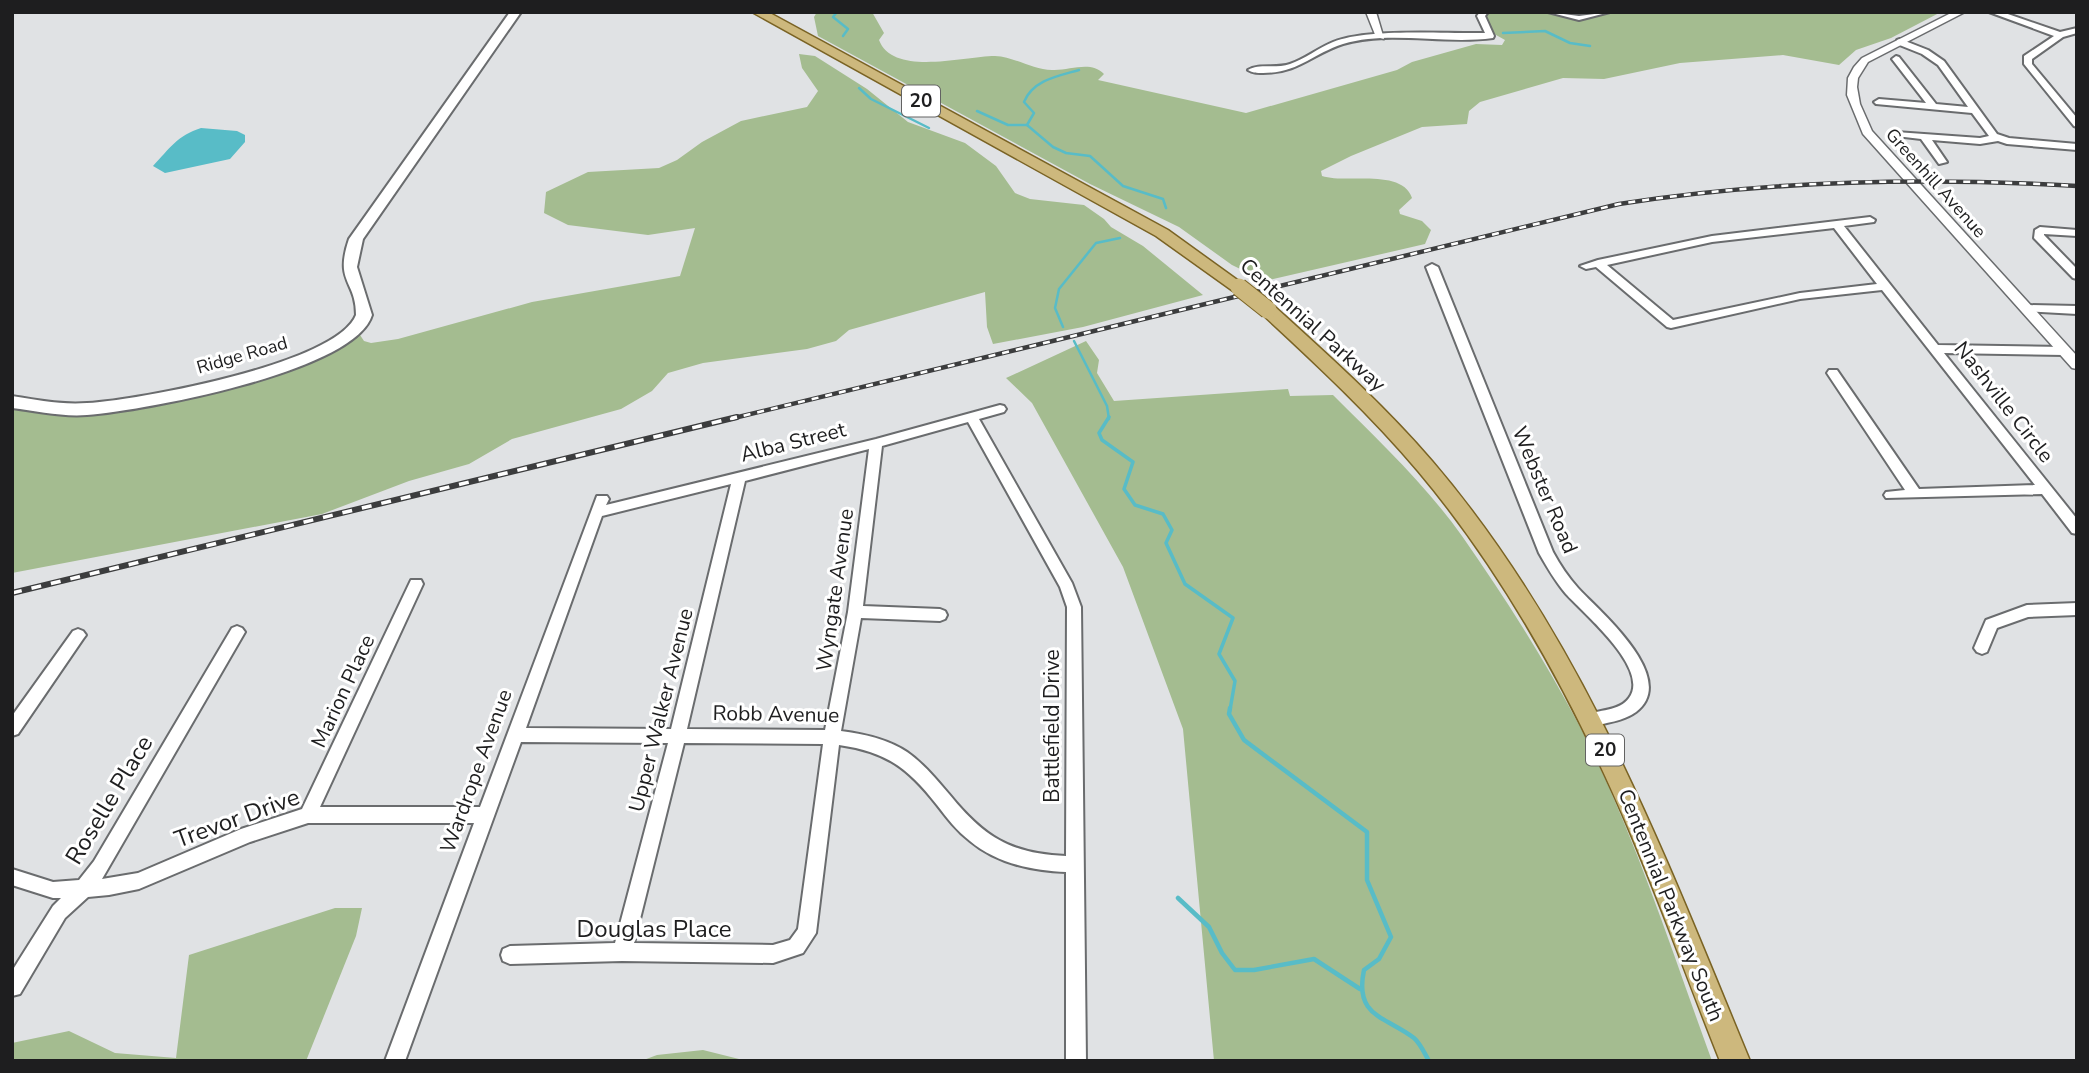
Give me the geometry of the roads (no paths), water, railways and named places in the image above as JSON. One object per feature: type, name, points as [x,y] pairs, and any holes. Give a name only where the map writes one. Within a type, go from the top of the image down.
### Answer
[{"type":"main road","name":"Ridge Road","points":[[12,402],[84,410],[186,393],[271,372],[323,349],[355,330],[364,311],[350,270],[356,239],[516,12]]},
{"type":"main road","name":"Centennial Parkway","points":[[758,12],[1162,233],[1268,310],[1357,391],[1426,467]]},
{"type":"main road","name":"Centennial Parkway South","points":[[1426,467],[1474,530],[1521,599],[1590,720],[1624,789],[1735,1061]]},
{"type":"street","points":[[1371,12],[1381,37]]},
{"type":"street","points":[[1252,70],[1277,70],[1337,43],[1362,37],[1490,36],[1481,16],[1484,12]]},
{"type":"street","points":[[1552,12],[1582,18],[1606,12]]},
{"type":"street","name":"Greenhill Avenue","points":[[1961,12],[1865,60],[1854,72],[1850,86],[1853,101],[1867,132],[2077,365]]},
{"type":"street","points":[[1993,12],[2060,36]]},
{"type":"street","points":[[2077,30],[2060,36],[2029,54],[2027,62],[2077,124]]},
{"type":"street","points":[[1900,43],[1925,51],[1941,63],[1990,133],[1997,138]]},
{"type":"street","points":[[1896,59],[1933,106]]},
{"type":"street","points":[[1879,102],[1973,110]]},
{"type":"street","points":[[1899,134],[1980,141],[1997,138],[2077,148]]},
{"type":"street","points":[[1925,137],[1942,162]]},
{"type":"street","points":[[1586,266],[1712,239],[1870,220]]},
{"type":"street","name":"Nashville Circle","points":[[1837,225],[2046,489]]},
{"type":"street","points":[[2077,233],[2040,230],[2038,236],[2077,276]]},
{"type":"street","points":[[1598,263],[1671,324],[1800,296],[1885,286]]},
{"type":"street","name":"Webster Road","points":[[1432,267],[1545,553],[1574,593],[1628,653],[1641,677],[1642,686],[1634,704],[1624,711],[1590,720]]},
{"type":"street","points":[[2027,309],[2077,310]]},
{"type":"street","points":[[1936,349],[2064,351]]},
{"type":"street","points":[[1833,373],[1915,494]]},
{"type":"street","name":"Alba Street","points":[[599,506],[739,477],[1000,409]]},
{"type":"street","name":"Battlefield Drive","points":[[972,417],[1067,587],[1074,607],[1076,1061]]},
{"type":"street","name":"Wyngate Avenue","points":[[796,947],[807,933],[832,737],[855,612],[876,443]]},
{"type":"street","name":"Upper Walker Avenue","points":[[622,952],[678,735],[739,477]]},
{"type":"street","points":[[2046,489],[2077,528]]},
{"type":"street","name":"Nashville Circle","points":[[1891,495],[2046,489]]},
{"type":"street","name":"Wardrope Avenue","points":[[395,1061],[599,506]]},
{"type":"street","name":"Marion Place","points":[[309,816],[416,584]]},
{"type":"street","points":[[1982,648],[1991,624],[2026,611],[2077,609]]},
{"type":"street","points":[[855,612],[940,615]]},
{"type":"street","name":"Roselle Place","points":[[13,987],[59,912],[83,889],[100,867],[237,632]]},
{"type":"street","points":[[12,729],[78,635]]},
{"type":"street","name":"Robb Avenue","points":[[515,734],[832,737],[877,745],[902,758],[932,784],[967,827],[986,843],[1014,857],[1076,864]]},
{"type":"street","name":"Trevor Drive","points":[[12,877],[53,890],[83,889],[139,881],[247,835],[309,816],[484,815]]},
{"type":"street","name":"Douglas Place","points":[[510,955],[622,952],[773,954],[796,947]]},
{"type":"water","points":[[201,128],[237,131],[245,135],[245,142],[230,159],[165,173],[153,166],[180,139]]},
{"type":"waterway","points":[[837,12],[833,17],[848,29],[843,36]]},
{"type":"waterway","points":[[1503,33],[1545,31],[1570,43],[1590,46]]},
{"type":"waterway","points":[[1027,125],[1034,113],[1024,102],[1033,89],[1047,80],[1079,70]]},
{"type":"waterway","points":[[859,88],[871,99],[929,128]]},
{"type":"waterway","points":[[977,111],[1008,125],[1027,125]]},
{"type":"waterway","points":[[1027,125],[1053,147],[1066,153],[1090,156],[1123,186],[1163,199],[1166,208]]},
{"type":"waterway","points":[[1063,327],[1055,308],[1059,289],[1096,243],[1120,238]]},
{"type":"waterway","points":[[1074,341],[1107,406],[1109,417]]},
{"type":"waterway","points":[[1109,417],[1099,433],[1102,440],[1133,462],[1124,489],[1135,505],[1163,514],[1172,530],[1166,543],[1185,584],[1233,618],[1219,654],[1235,681],[1230,710]]},
{"type":"waterway","points":[[1230,708],[1229,714],[1244,740],[1367,832],[1367,880],[1391,937],[1379,959],[1364,970],[1364,997],[1374,1013],[1416,1040],[1429,1061]]},
{"type":"waterway","points":[[1178,898],[1209,927],[1222,953],[1235,970],[1254,970],[1314,959],[1360,989]]},
{"type":"railway","points":[[730,419],[1619,204],[1791,185],[1905,181],[2077,186]]},
{"type":"railway","points":[[12,593],[737,417]]}]
